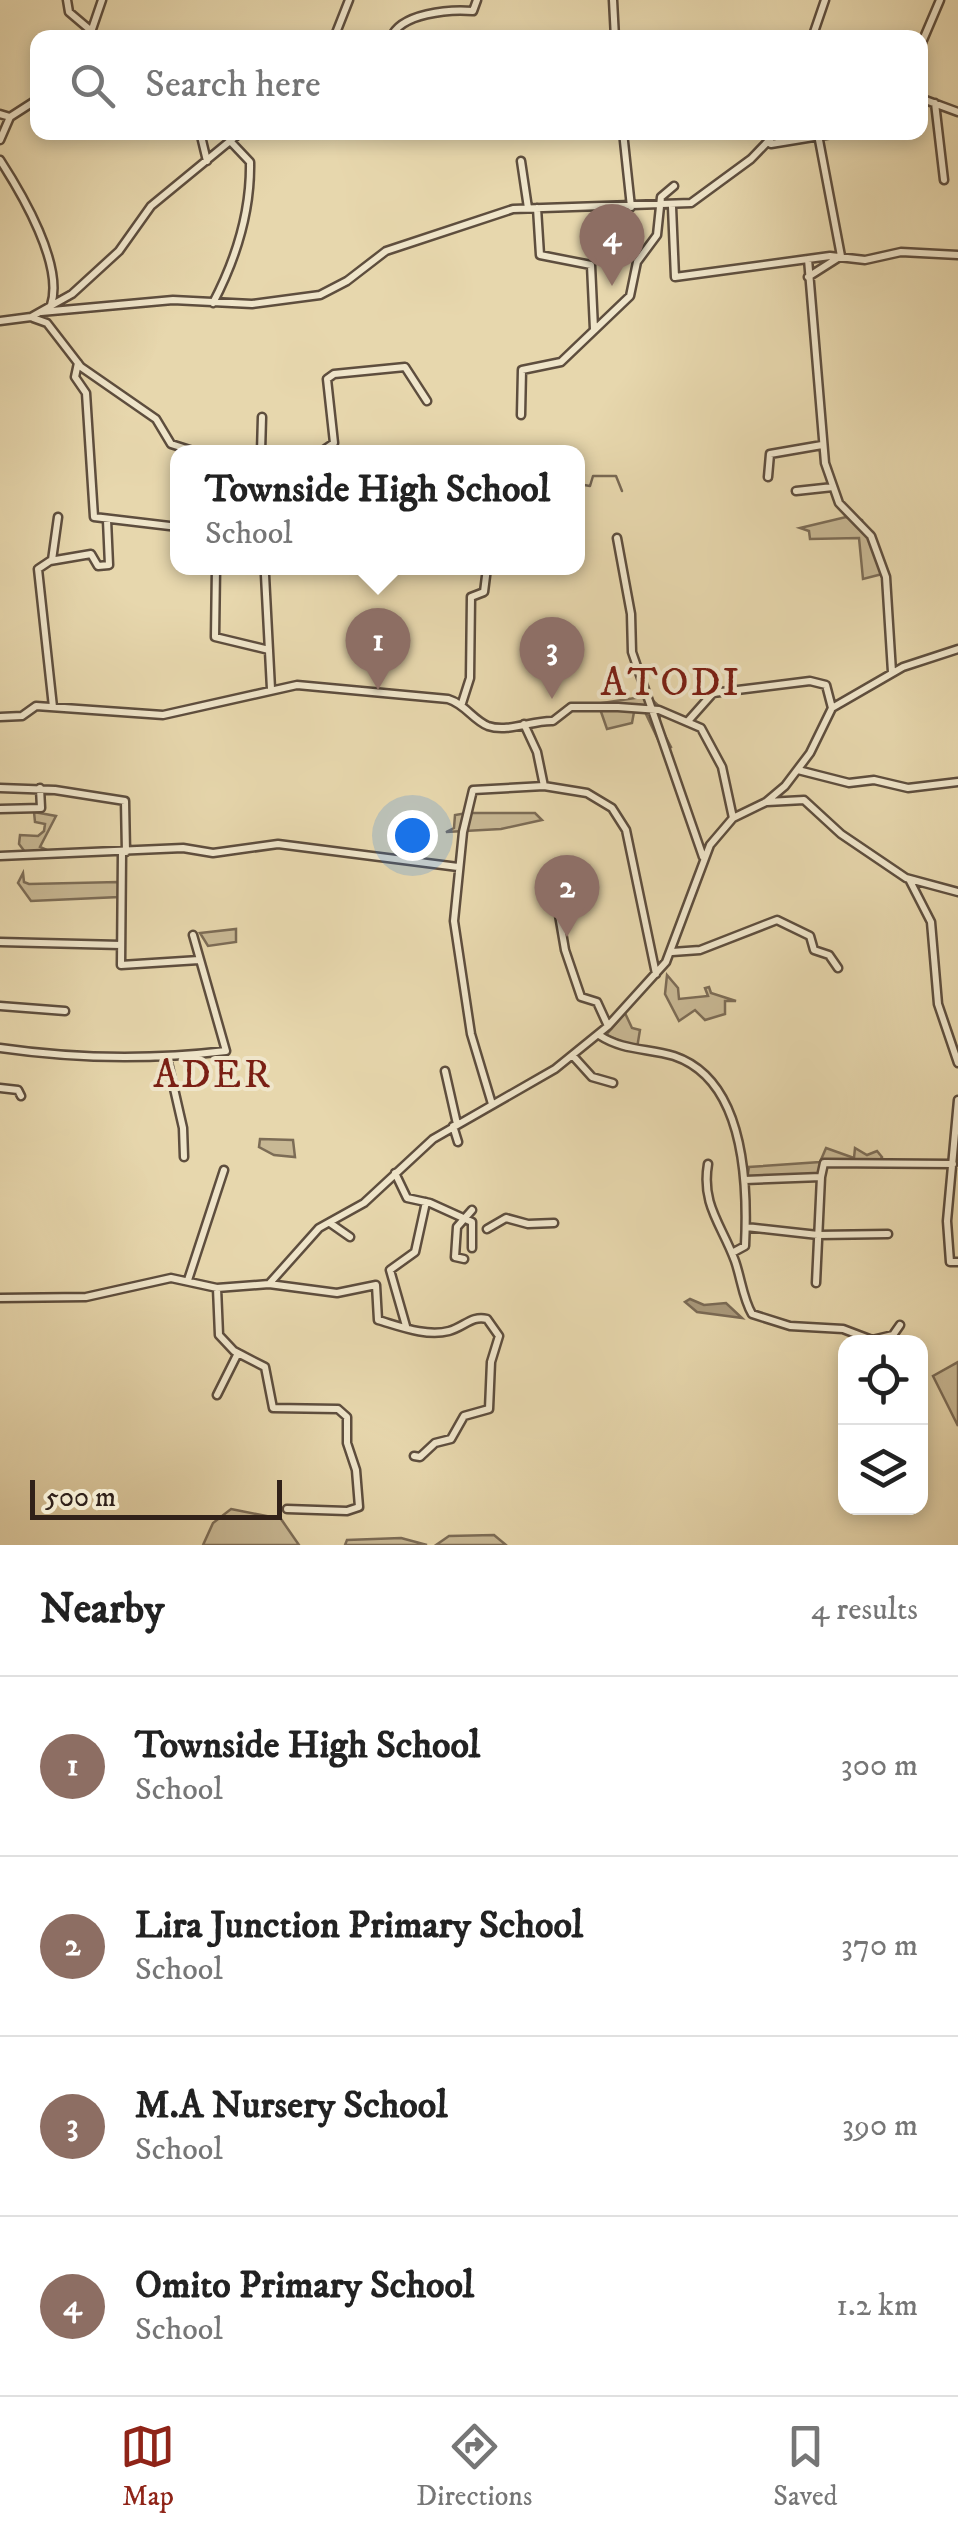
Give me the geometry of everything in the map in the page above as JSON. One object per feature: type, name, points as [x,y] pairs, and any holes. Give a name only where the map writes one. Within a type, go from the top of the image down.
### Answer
[{"type":"street","points":[[67,0],[69,12],[86,30]]},
{"type":"street","points":[[90,30],[102,0]]},
{"type":"street","points":[[337,30],[348,0]]},
{"type":"street","points":[[396,30],[441,11],[473,11],[477,0]]},
{"type":"street","points":[[613,0],[615,30]]},
{"type":"street","points":[[815,30],[825,0]]},
{"type":"street","points":[[927,30],[940,0]]},
{"type":"street","points":[[928,101],[958,112]]},
{"type":"street","points":[[0,140],[10,117],[30,103]]},
{"type":"street","points":[[935,103],[944,180]]},
{"type":"street","points":[[0,114],[10,117]]},
{"type":"street","points":[[202,140],[207,161]]},
{"type":"street","points":[[625,140],[631,206]]},
{"type":"street","points":[[41,312],[173,300],[252,304],[320,295],[386,251],[532,208],[672,207],[699,198],[772,140]]},
{"type":"street","points":[[770,144],[819,140],[841,256]]},
{"type":"street","points":[[32,318],[82,286],[119,251],[150,206],[232,142],[250,162],[247,208],[234,264],[213,303]]},
{"type":"street","points":[[0,160],[44,248],[55,286],[50,306]]},
{"type":"street","points":[[521,161],[540,255],[591,265],[594,330]]},
{"type":"street","points":[[658,235],[658,207],[666,190],[674,186]]},
{"type":"street","points":[[672,207],[675,277],[841,256],[865,260],[902,252],[958,255]]},
{"type":"street","points":[[521,415],[522,370],[560,362],[631,294],[637,262],[672,220]]},
{"type":"street","points":[[808,277],[841,256]]},
{"type":"street","points":[[808,260],[822,444],[839,503],[871,536],[888,582],[892,674]]},
{"type":"street","points":[[0,321],[32,318],[47,323],[78,364],[156,419],[174,445]]},
{"type":"street","points":[[78,364],[75,376],[86,392],[93,515],[106,520],[170,526]]},
{"type":"street","points":[[331,445],[334,443],[325,394],[327,380],[334,374],[405,366],[427,401]]},
{"type":"street","points":[[261,445],[262,417]]},
{"type":"street","points":[[768,477],[770,454],[822,444]]},
{"type":"street","points":[[796,491],[834,487]]},
{"type":"street","points":[[52,560],[58,517]]},
{"type":"street","points":[[53,707],[38,570],[52,560],[92,554],[98,566],[108,566],[106,520]]},
{"type":"street","points":[[617,538],[632,614],[632,652],[704,858]]},
{"type":"street","points":[[216,575],[215,637],[270,650]]},
{"type":"street","points":[[265,575],[272,689]]},
{"type":"street","points":[[462,703],[470,678],[470,598],[484,592],[486,575]]},
{"type":"street","points":[[766,802],[798,770],[832,708],[892,674],[958,648]]},
{"type":"street","points":[[689,720],[713,693],[810,681],[827,686],[832,708]]},
{"type":"street","points":[[0,717],[22,716],[34,706],[163,715],[272,689],[307,686],[433,696],[462,703],[487,726],[553,721],[571,707],[650,708],[689,720],[701,728],[717,757],[733,818]]},
{"type":"street","points":[[524,724],[537,752],[544,786]]},
{"type":"street","points":[[798,770],[848,783],[874,780],[908,788],[958,782]]},
{"type":"street","points":[[492,1104],[470,1034],[456,943],[454,905],[471,792],[544,786],[587,792],[620,817],[656,974]]},
{"type":"street","points":[[0,788],[40,788],[124,802],[122,966],[199,960]]},
{"type":"street","points":[[0,809],[42,808],[40,788]]},
{"type":"street","points":[[269,1284],[328,1222],[359,1208],[394,1172],[455,1125],[573,1056],[608,1026],[672,952],[704,858],[733,818],[766,802],[788,798],[805,801],[841,834],[909,880],[958,892]]},
{"type":"street","points":[[0,856],[183,848],[213,854],[278,844],[458,867]]},
{"type":"street","points":[[909,880],[931,922],[938,962],[937,997],[958,1063]]},
{"type":"street","points":[[558,909],[565,950],[581,997],[597,1002],[608,1026]]},
{"type":"street","points":[[672,952],[700,950],[777,920],[810,936],[815,951],[828,954],[838,968]]},
{"type":"street","points":[[0,1048],[77,1057],[167,1058],[226,1052],[194,935]]},
{"type":"street","points":[[0,942],[121,944]]},
{"type":"street","points":[[0,1006],[65,1012]]},
{"type":"street","points":[[599,1035],[640,1052],[673,1056],[698,1069],[728,1107],[745,1180],[745,1246],[732,1253]]},
{"type":"street","points":[[573,1056],[592,1078],[613,1083]]},
{"type":"street","points":[[167,1058],[183,1128],[184,1157]]},
{"type":"street","points":[[445,1070],[458,1142]]},
{"type":"street","points":[[0,1088],[15,1089],[20,1096]]},
{"type":"street","points":[[958,1100],[949,1203],[950,1262],[958,1262]]},
{"type":"street","points":[[816,1283],[824,1162],[953,1164]]},
{"type":"street","points":[[708,1164],[708,1202],[732,1253],[752,1314],[790,1326],[843,1328],[872,1340],[894,1336],[900,1325]]},
{"type":"street","points":[[188,1280],[224,1170]]},
{"type":"street","points":[[394,1172],[406,1198],[470,1216],[489,1232],[506,1218],[525,1224],[554,1223]]},
{"type":"street","points":[[745,1180],[822,1177]]},
{"type":"street","points":[[406,1326],[390,1270],[415,1252],[426,1202]]},
{"type":"street","points":[[949,1203],[958,1206]]},
{"type":"street","points":[[470,1216],[472,1248]]},
{"type":"street","points":[[464,1259],[455,1257],[456,1227],[470,1216]]},
{"type":"street","points":[[328,1222],[350,1237]]},
{"type":"street","points":[[745,1226],[818,1235],[888,1234]]},
{"type":"street","points":[[0,1298],[86,1298],[161,1279],[188,1280],[217,1288],[269,1284],[337,1293],[376,1284],[378,1320],[395,1328],[447,1332],[478,1316],[491,1321],[499,1336],[490,1362],[487,1412],[464,1416],[451,1439],[434,1442],[420,1457],[414,1456]]},
{"type":"street","points":[[217,1288],[216,1329],[238,1353],[265,1368],[274,1408],[338,1409],[347,1417],[347,1443],[356,1470],[359,1508],[347,1512],[287,1509]]},
{"type":"street","points":[[217,1395],[238,1353]]},
{"type":"shaded area","points":[[846,517],[862,520],[863,529],[873,532],[886,573],[863,579],[859,538],[810,539],[809,531],[800,528]]},
{"type":"shaded area","points":[[648,696],[661,708],[659,724],[671,747],[664,752],[645,712],[634,712],[632,723],[607,729],[599,706],[589,705]]},
{"type":"shaded area","points":[[34,812],[56,816],[40,847],[49,851],[25,852],[19,844],[20,835],[38,836],[44,831],[45,824],[35,822]]},
{"type":"shaded area","points":[[535,813],[542,820],[501,829],[446,832],[454,828],[455,815]]},
{"type":"shaded area","points":[[23,873],[24,882],[29,884],[118,882],[119,897],[31,901],[18,883]]},
{"type":"shaded area","points":[[236,929],[236,942],[208,946],[200,933]]},
{"type":"shaded area","points":[[667,975],[678,988],[679,999],[708,996],[705,988],[709,987],[711,993],[736,1001],[725,1001],[725,1014],[705,1020],[695,1010],[679,1021],[665,994]]},
{"type":"shaded area","points":[[625,1013],[632,1028],[640,1030],[637,1048],[606,1035]]},
{"type":"shaded area","points":[[260,1139],[293,1140],[295,1157],[274,1155],[259,1147]]},
{"type":"shaded area","points":[[826,1148],[854,1158],[855,1148],[867,1155],[877,1151],[882,1157],[879,1162],[828,1161],[821,1176],[747,1179],[749,1167],[820,1162]]},
{"type":"shaded area","points":[[690,1299],[704,1305],[726,1303],[742,1318],[697,1312],[685,1302]]},
{"type":"shaded area","points":[[958,1362],[958,1426],[933,1376]]},
{"type":"shaded area","points":[[231,1509],[281,1519],[299,1545],[203,1545],[213,1523]]},
{"type":"shaded area","points":[[494,1535],[506,1545],[436,1545],[449,1536]]},
{"type":"shaded area","points":[[401,1538],[427,1545],[345,1545],[347,1540]]},
{"type":"waterway","points":[[585,485],[590,486],[593,476],[616,476],[622,491]]},
{"type":"place","name":"Omito Primary School","points":[[612,286]]},
{"type":"place","name":"Townside High School","points":[[378,690]]},
{"type":"place","name":"M.A Nursery School","points":[[552,699]]},
{"type":"place","name":"Lira Junction Primary School","points":[[567,937]]},
{"type":"district","name":"ATODI","points":[[671,684]]},
{"type":"district","name":"ADER","points":[[213,1076]]}]
